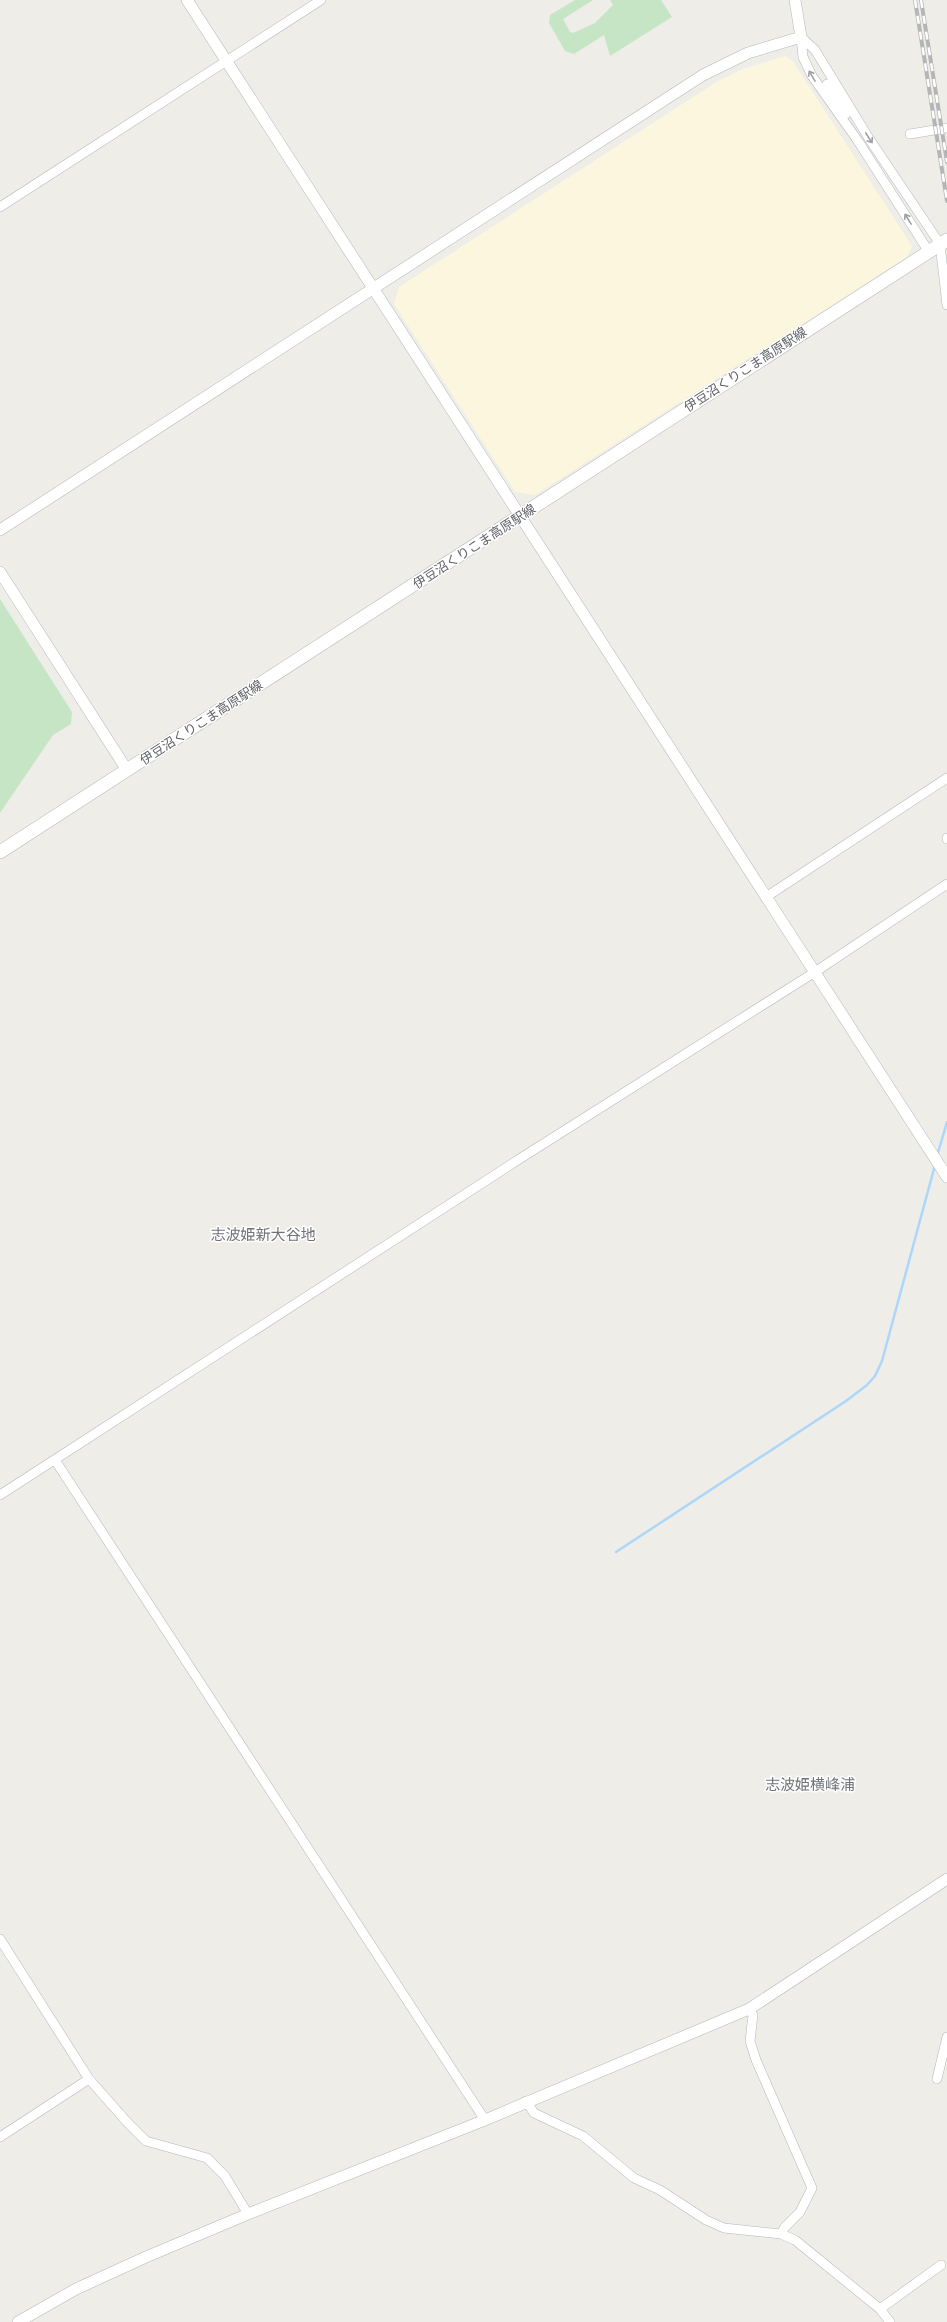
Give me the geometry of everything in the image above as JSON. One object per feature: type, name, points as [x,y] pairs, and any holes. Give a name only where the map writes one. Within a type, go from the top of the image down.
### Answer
[{"type":"main road","name":"伊豆沼くりこま高原駅線","points":[[0,852],[943,242]]},
{"type":"street","points":[[187,0],[947,1177]]},
{"type":"street","points":[[0,206],[321,0]]},
{"type":"street","points":[[795,0],[803,57],[812,76],[891,191],[928,252]]},
{"type":"street","points":[[801,37],[815,50],[826,70],[894,177],[943,242],[947,305]]},
{"type":"street","points":[[0,530],[715,68],[748,53],[801,37]]},
{"type":"street","points":[[826,70],[823,73],[823,77],[850,120],[858,141]]},
{"type":"street","points":[[910,134],[947,128]]},
{"type":"street","points":[[891,191],[894,177]]},
{"type":"street","points":[[0,572],[127,770]]},
{"type":"street","points":[[766,897],[947,778]]},
{"type":"street","points":[[0,1495],[507,1167],[815,972],[947,884]]},
{"type":"street","points":[[55,1460],[485,2120]]},
{"type":"street","points":[[18,2322],[99,2277],[248,2214],[485,2120],[526,2101],[749,2009],[946,1883]]},
{"type":"street","points":[[0,1939],[89,2079],[146,2141],[207,2158],[226,2176],[248,2214]]},
{"type":"street","points":[[749,2009],[753,2015],[750,2041],[756,2060],[812,2188],[800,2212],[784,2227],[781,2234]]},
{"type":"street","points":[[937,2080],[946,2049],[947,2037]]},
{"type":"street","points":[[0,2137],[89,2079]]},
{"type":"street","points":[[526,2101],[534,2113],[583,2136],[634,2178],[660,2190],[706,2220],[724,2228],[781,2234],[795,2240],[880,2310],[890,2322]]},
{"type":"street","points":[[880,2310],[941,2265]]},
{"type":"shaded area","points":[[785,56],[792,60],[912,246],[907,257],[535,495],[515,492],[394,304],[399,287],[718,81],[743,69]]},
{"type":"green space","points":[[575,0],[593,0],[563,19],[570,32],[573,33],[595,23],[613,5],[610,0],[661,0],[672,17],[610,56],[604,35],[574,54],[565,51],[549,23],[550,15]]},
{"type":"green space","points":[[0,599],[72,712],[71,724],[53,735],[0,813]]},
{"type":"waterway","points":[[937,1156],[947,1122]]},
{"type":"waterway","points":[[616,1552],[846,1401],[867,1385],[875,1376],[882,1361],[935,1165]]},
{"type":"railway","points":[[915,0],[947,201]]},
{"type":"railway","points":[[921,0],[947,162]]},
{"type":"district","name":"志波姫新大谷地","points":[[263,1235]]},
{"type":"district","name":"志波姫横峰浦","points":[[810,1785]]}]
